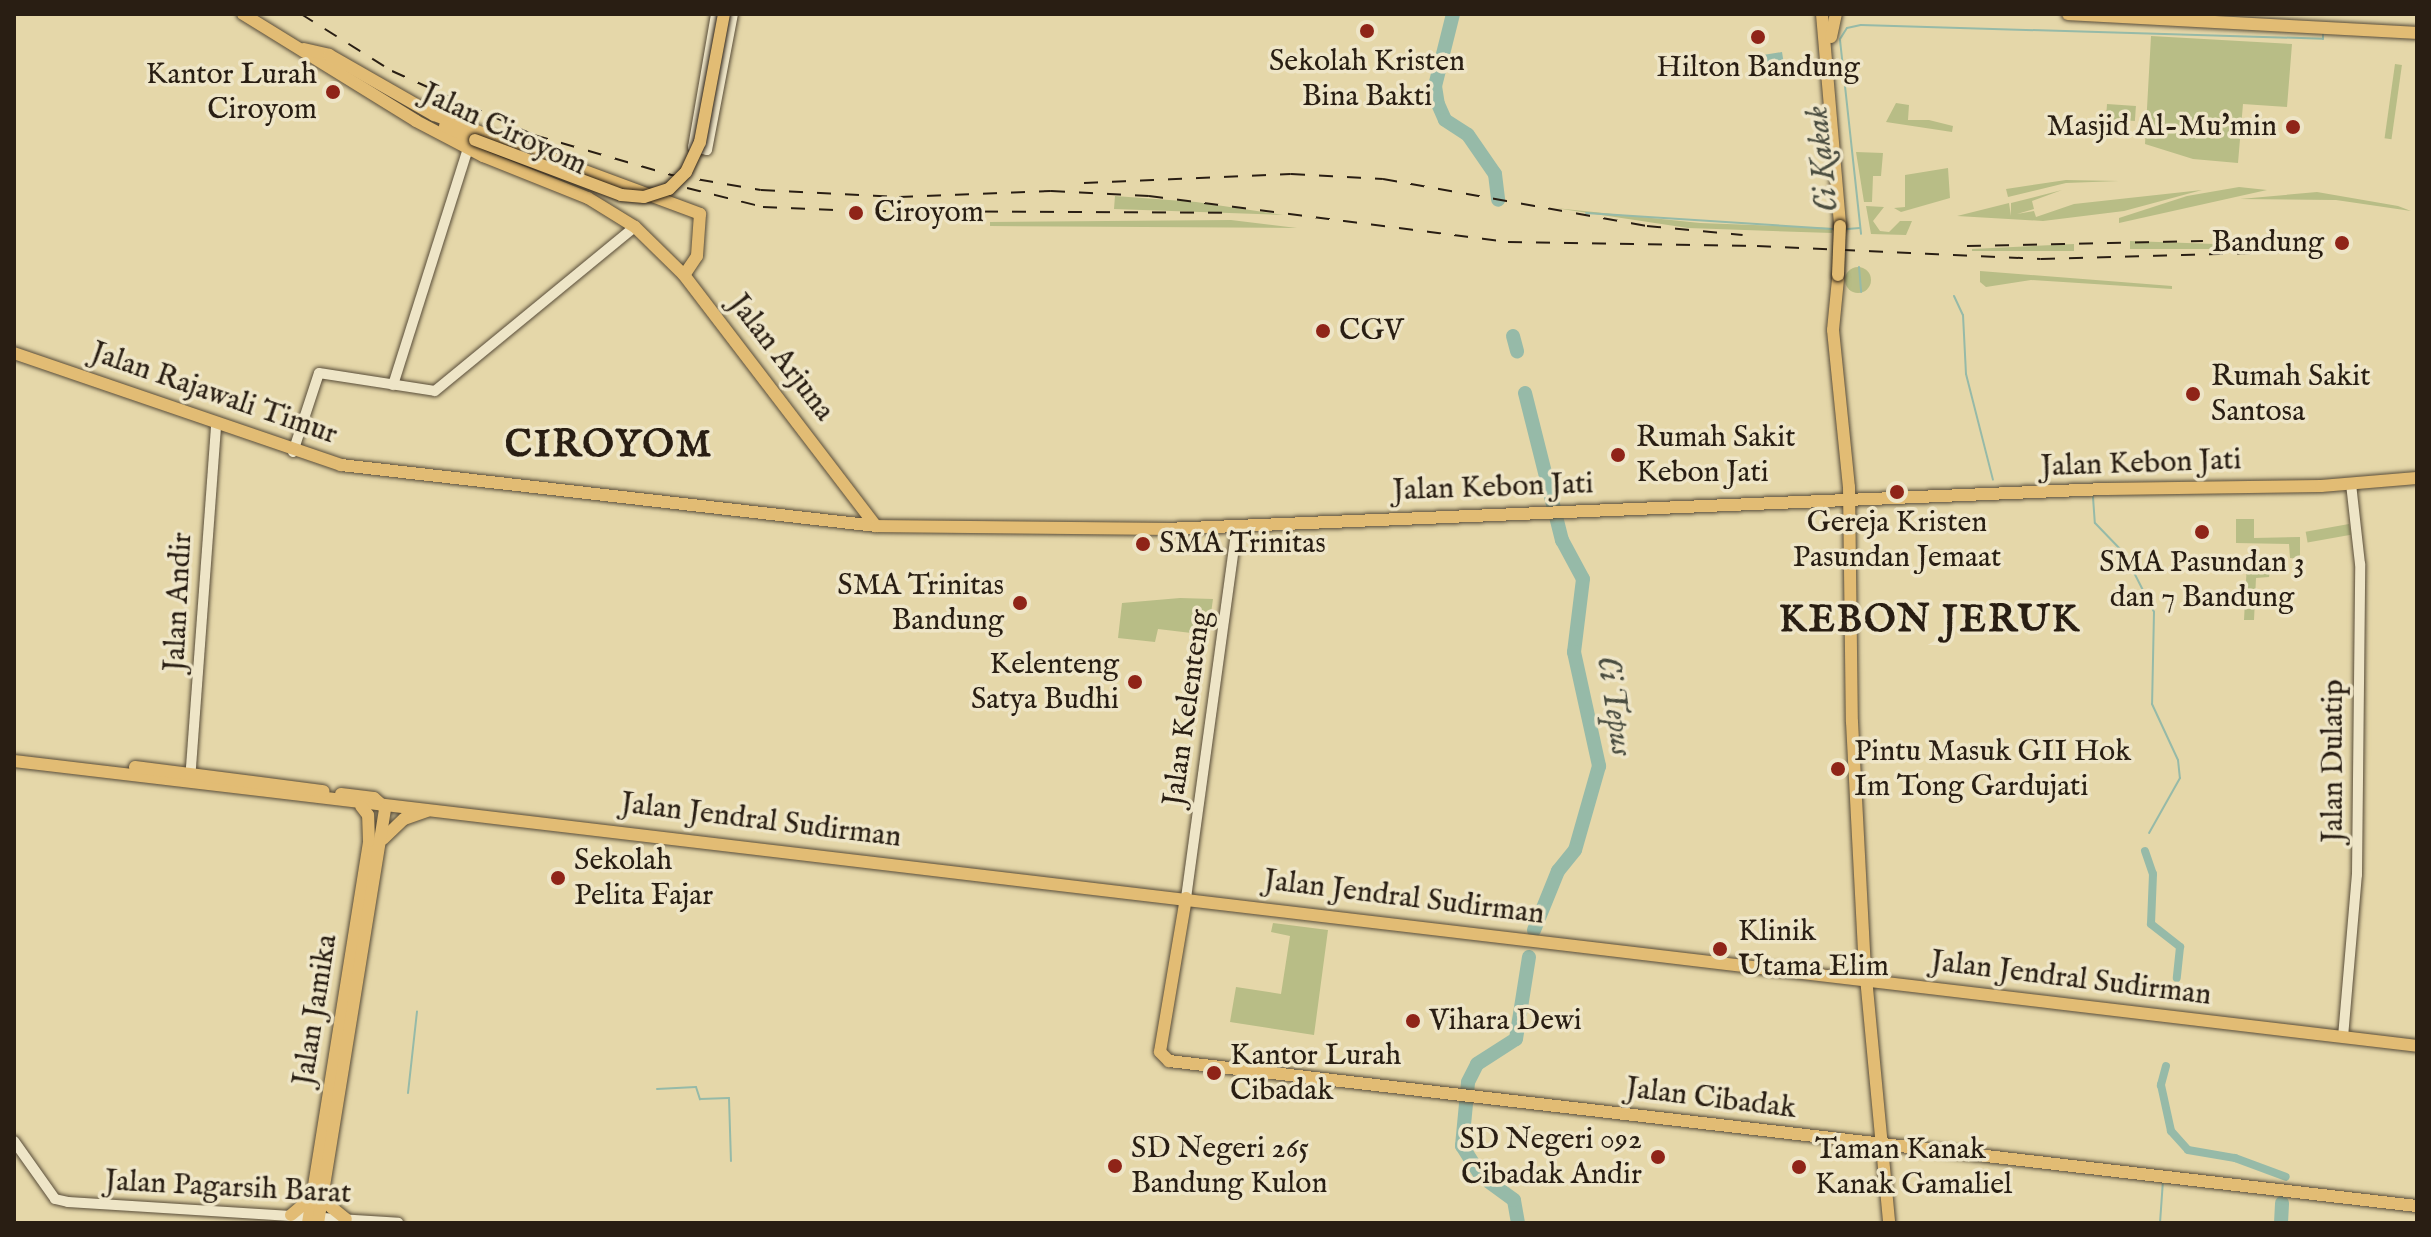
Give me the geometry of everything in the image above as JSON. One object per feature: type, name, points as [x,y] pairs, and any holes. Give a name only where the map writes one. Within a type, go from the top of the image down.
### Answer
[{"type":"main road","name":"Jalan Ciroyom","points":[[243,14],[292,46],[327,61],[406,108],[471,144],[574,191],[635,227],[684,275],[697,256],[700,214],[406,108]]},
{"type":"main road","points":[[406,108],[435,121],[471,144],[621,195],[644,197],[669,189],[686,172],[700,142],[724,14]]},
{"type":"main road","points":[[1822,14],[1840,226],[1838,277],[1842,376],[1854,503],[1856,739],[1866,981],[1889,1223]]},
{"type":"main road","points":[[1832,137],[1830,25],[1836,14]]},
{"type":"main road","points":[[2068,14],[2417,33]]},
{"type":"main road","name":"Jalan Arjuna","points":[[684,275],[876,526]]},
{"type":"main road","name":"Jalan Rajawali Timur","points":[[14,353],[293,452],[411,474],[876,526]]},
{"type":"main road","name":"Jalan Kebon Jati","points":[[876,526],[1085,531],[2351,484],[2417,478]]},
{"type":"main road","points":[[1853,487],[1863,495],[1880,501]]},
{"type":"main road","points":[[1829,504],[1853,487]]},
{"type":"main road","name":"Jalan Jendral Sudirman","points":[[14,753],[361,806],[433,809],[2417,1046]]},
{"type":"main road","name":"Jalan Jendral Sudirman","points":[[14,761],[374,798],[385,808]]},
{"type":"main road","name":"Jalan Jamika","points":[[317,1193],[369,841],[368,815],[361,806]]},
{"type":"main road","name":"Jalan Jamika","points":[[304,1219],[317,1193],[383,839],[385,808]]},
{"type":"main road","points":[[383,839],[404,819],[433,809]]},
{"type":"main road","name":"Jalan Cibadak","points":[[1186,898],[1161,1057],[1465,1096],[2417,1206]]},
{"type":"main road","points":[[304,1219],[317,1193],[341,1220]]},
{"type":"street","points":[[716,14],[693,147],[707,150],[733,14]]},
{"type":"street","points":[[393,385],[471,144]]},
{"type":"street","points":[[293,452],[319,373],[435,391],[635,227]]},
{"type":"street","name":"Jalan Andir","points":[[190,778],[216,424]]},
{"type":"street","name":"Jalan Dulatip","points":[[2343,1037],[2357,875],[2360,564],[2351,484]]},
{"type":"street","name":"Jalan Kelenteng","points":[[1186,898],[1237,526]]},
{"type":"street","name":"Jalan Pagarsih Barat","points":[[14,1141],[55,1199],[304,1219],[398,1223]]},
{"type":"green space","points":[[2151,36],[2292,44],[2287,107],[2243,104],[2238,163],[2193,159],[2145,144]]},
{"type":"green space","points":[[2395,64],[2402,65],[2391,139],[2385,138]]},
{"type":"green space","points":[[1896,103],[1909,105],[1908,120],[1929,120],[1953,126],[1952,132],[1886,122]]},
{"type":"green space","points":[[2107,104],[2136,106],[2135,121],[2106,119]]},
{"type":"green space","points":[[1856,152],[1883,153],[1881,176],[1873,176],[1872,202],[1864,202]]},
{"type":"green space","points":[[1948,168],[1950,198],[1901,212],[1894,208],[1905,207],[1905,175]]},
{"type":"green space","points":[[2066,180],[2119,181],[2066,183],[2008,197],[2006,189]]},
{"type":"green space","points":[[2239,187],[2267,190],[2119,223],[2119,218],[2187,196]]},
{"type":"green space","points":[[2062,190],[2032,201],[2034,209],[2017,214],[2034,211],[2036,217],[2074,204],[2202,190],[2124,211],[2043,221],[1957,216],[2009,203],[2011,216],[2011,203]]},
{"type":"green space","points":[[2317,192],[2411,211],[2336,200],[2240,199]]},
{"type":"green space","points":[[1115,196],[1196,202],[1283,215],[1114,209]]},
{"type":"green space","points":[[1866,206],[1884,207],[1873,221],[1880,231],[1889,232],[1900,221],[1912,221],[1906,235],[1871,234]]},
{"type":"green space","points":[[1555,208],[1700,223],[1832,228],[1832,233],[1688,228]]},
{"type":"green space","points":[[1231,220],[1297,228],[990,226],[990,222]]},
{"type":"green space","points":[[2130,241],[2215,244],[2215,249],[2130,249]]},
{"type":"green space","points":[[2074,244],[2074,251],[1972,251],[1972,249]]},
{"type":"green space","points":[[1858,267],[1867,271],[1871,280],[1867,289],[1858,293],[1849,289],[1845,280],[1849,271]]},
{"type":"green space","points":[[1980,271],[2172,286],[2172,289],[2031,280],[1986,287],[1980,282]]},
{"type":"green space","points":[[2236,519],[2254,519],[2254,538],[2300,537],[2300,559],[2290,558],[2289,544],[2236,543]]},
{"type":"green space","points":[[2349,524],[2351,535],[2308,542],[2306,532]]},
{"type":"green space","points":[[2247,562],[2271,564],[2269,577],[2256,578],[2254,620],[2244,620]]},
{"type":"green space","points":[[1180,598],[1213,599],[1208,635],[1158,629],[1155,642],[1118,638],[1122,603]]},
{"type":"green space","points":[[1273,923],[1328,930],[1314,1035],[1230,1022],[1236,987],[1281,994],[1290,936],[1271,932]]},
{"type":"shaded area","points":[[1782,52],[1784,65],[1749,70],[1747,57]]},
{"type":"waterway","name":"Ci Tepus","points":[[1453,14],[1435,86],[1438,104],[1445,120],[1468,135],[1495,174],[1498,200]]},
{"type":"waterway","points":[[1840,39],[1847,28],[1861,25],[2323,39],[2323,34]]},
{"type":"waterway","name":"Ci Kakak","points":[[1840,40],[1861,234]]},
{"type":"waterway","points":[[1586,213],[1836,229]]},
{"type":"waterway","points":[[1847,229],[1860,228]]},
{"type":"waterway","name":"Ci Kakak","points":[[1859,267],[1861,292]]},
{"type":"waterway","name":"Ci Kakak","points":[[1954,296],[1963,315],[1966,374],[1993,480]]},
{"type":"waterway","name":"Ci Tepus","points":[[1513,336],[1517,351]]},
{"type":"waterway","name":"Ci Tepus","points":[[1525,393],[1562,540],[1583,579],[1574,652],[1599,766],[1575,850],[1558,871],[1534,930]]},
{"type":"waterway","name":"Ci Kakak","points":[[2093,497],[2095,523],[2124,553],[2154,612],[2152,704],[2178,760],[2180,778],[2149,833]]},
{"type":"waterway","name":"Ci Kakak","points":[[2145,851],[2153,874],[2151,924],[2180,947],[2177,978]]},
{"type":"waterway","name":"Ci Tepus","points":[[1518,1223],[1514,1200],[1481,1176],[1462,1146],[1468,1082],[1477,1064],[1516,1039],[1529,957]]},
{"type":"waterway","points":[[408,1093],[417,1011]]},
{"type":"waterway","name":"Ci Kakak","points":[[2166,1066],[2161,1085],[2171,1131],[2188,1150],[2235,1158],[2286,1177]]},
{"type":"waterway","points":[[657,1089],[696,1087],[700,1099],[729,1098],[731,1161]]},
{"type":"waterway","points":[[2160,1223],[2163,1180]]},
{"type":"waterway","name":"Ci Kakak","points":[[2281,1223],[2282,1203]]},
{"type":"railway","points":[[301,14],[392,71],[534,135],[672,175],[761,190],[899,197],[1051,191],[1149,196],[1508,242],[1757,246],[2041,259],[2289,252]]},
{"type":"railway","points":[[1084,183],[1291,174],[1383,179],[1647,226],[1743,235]]},
{"type":"railway","points":[[687,188],[763,207],[835,210]]},
{"type":"railway","points":[[872,211],[1228,213]]},
{"type":"railway","points":[[1967,246],[2203,241]]},
{"type":"place","name":"Sekolah Kristen Bina Bakti","points":[[1367,31]]},
{"type":"place","name":"Hilton Bandung","points":[[1758,37]]},
{"type":"place","name":"Kantor Lurah Ciroyom","points":[[333,92]]},
{"type":"place","name":"Masjid Al-Mu'min","points":[[2293,127]]},
{"type":"place","name":"Ciroyom","points":[[856,213]]},
{"type":"place","name":"Bandung","points":[[2342,243]]},
{"type":"place","name":"CGV","points":[[1323,331]]},
{"type":"place","name":"Rumah Sakit Santosa","points":[[2193,394]]},
{"type":"place","name":"Rumah Sakit Kebon Jati","points":[[1618,455]]},
{"type":"place","name":"Gereja Kristen Pasundan Jemaat","points":[[1897,492]]},
{"type":"place","name":"SMA Pasundan 3 dan 7 Bandung","points":[[2202,532]]},
{"type":"place","name":"SMA Trinitas","points":[[1143,544]]},
{"type":"place","name":"SMA Trinitas Bandung","points":[[1020,603]]},
{"type":"place","name":"Kelenteng Satya Budhi","points":[[1135,682]]},
{"type":"place","name":"Pintu Masuk GII Hok Im Tong Gardujati","points":[[1838,769]]},
{"type":"place","name":"Sekolah Pelita Fajar","points":[[558,878]]},
{"type":"place","name":"Klinik Utama Elim","points":[[1720,949]]},
{"type":"place","name":"Vihara Dewi","points":[[1413,1021]]},
{"type":"place","name":"Kantor Lurah Cibadak","points":[[1214,1073]]},
{"type":"place","name":"SD Negeri 092 Cibadak Andir","points":[[1658,1157]]},
{"type":"place","name":"SD Negeri 265 Bandung Kulon","points":[[1115,1166]]},
{"type":"place","name":"Taman Kanak Kanak Gamaliel","points":[[1799,1167]]},
{"type":"district","name":"CIROYOM","points":[[609,447]]},
{"type":"district","name":"KEBON JERUK","points":[[1930,622]]}]
